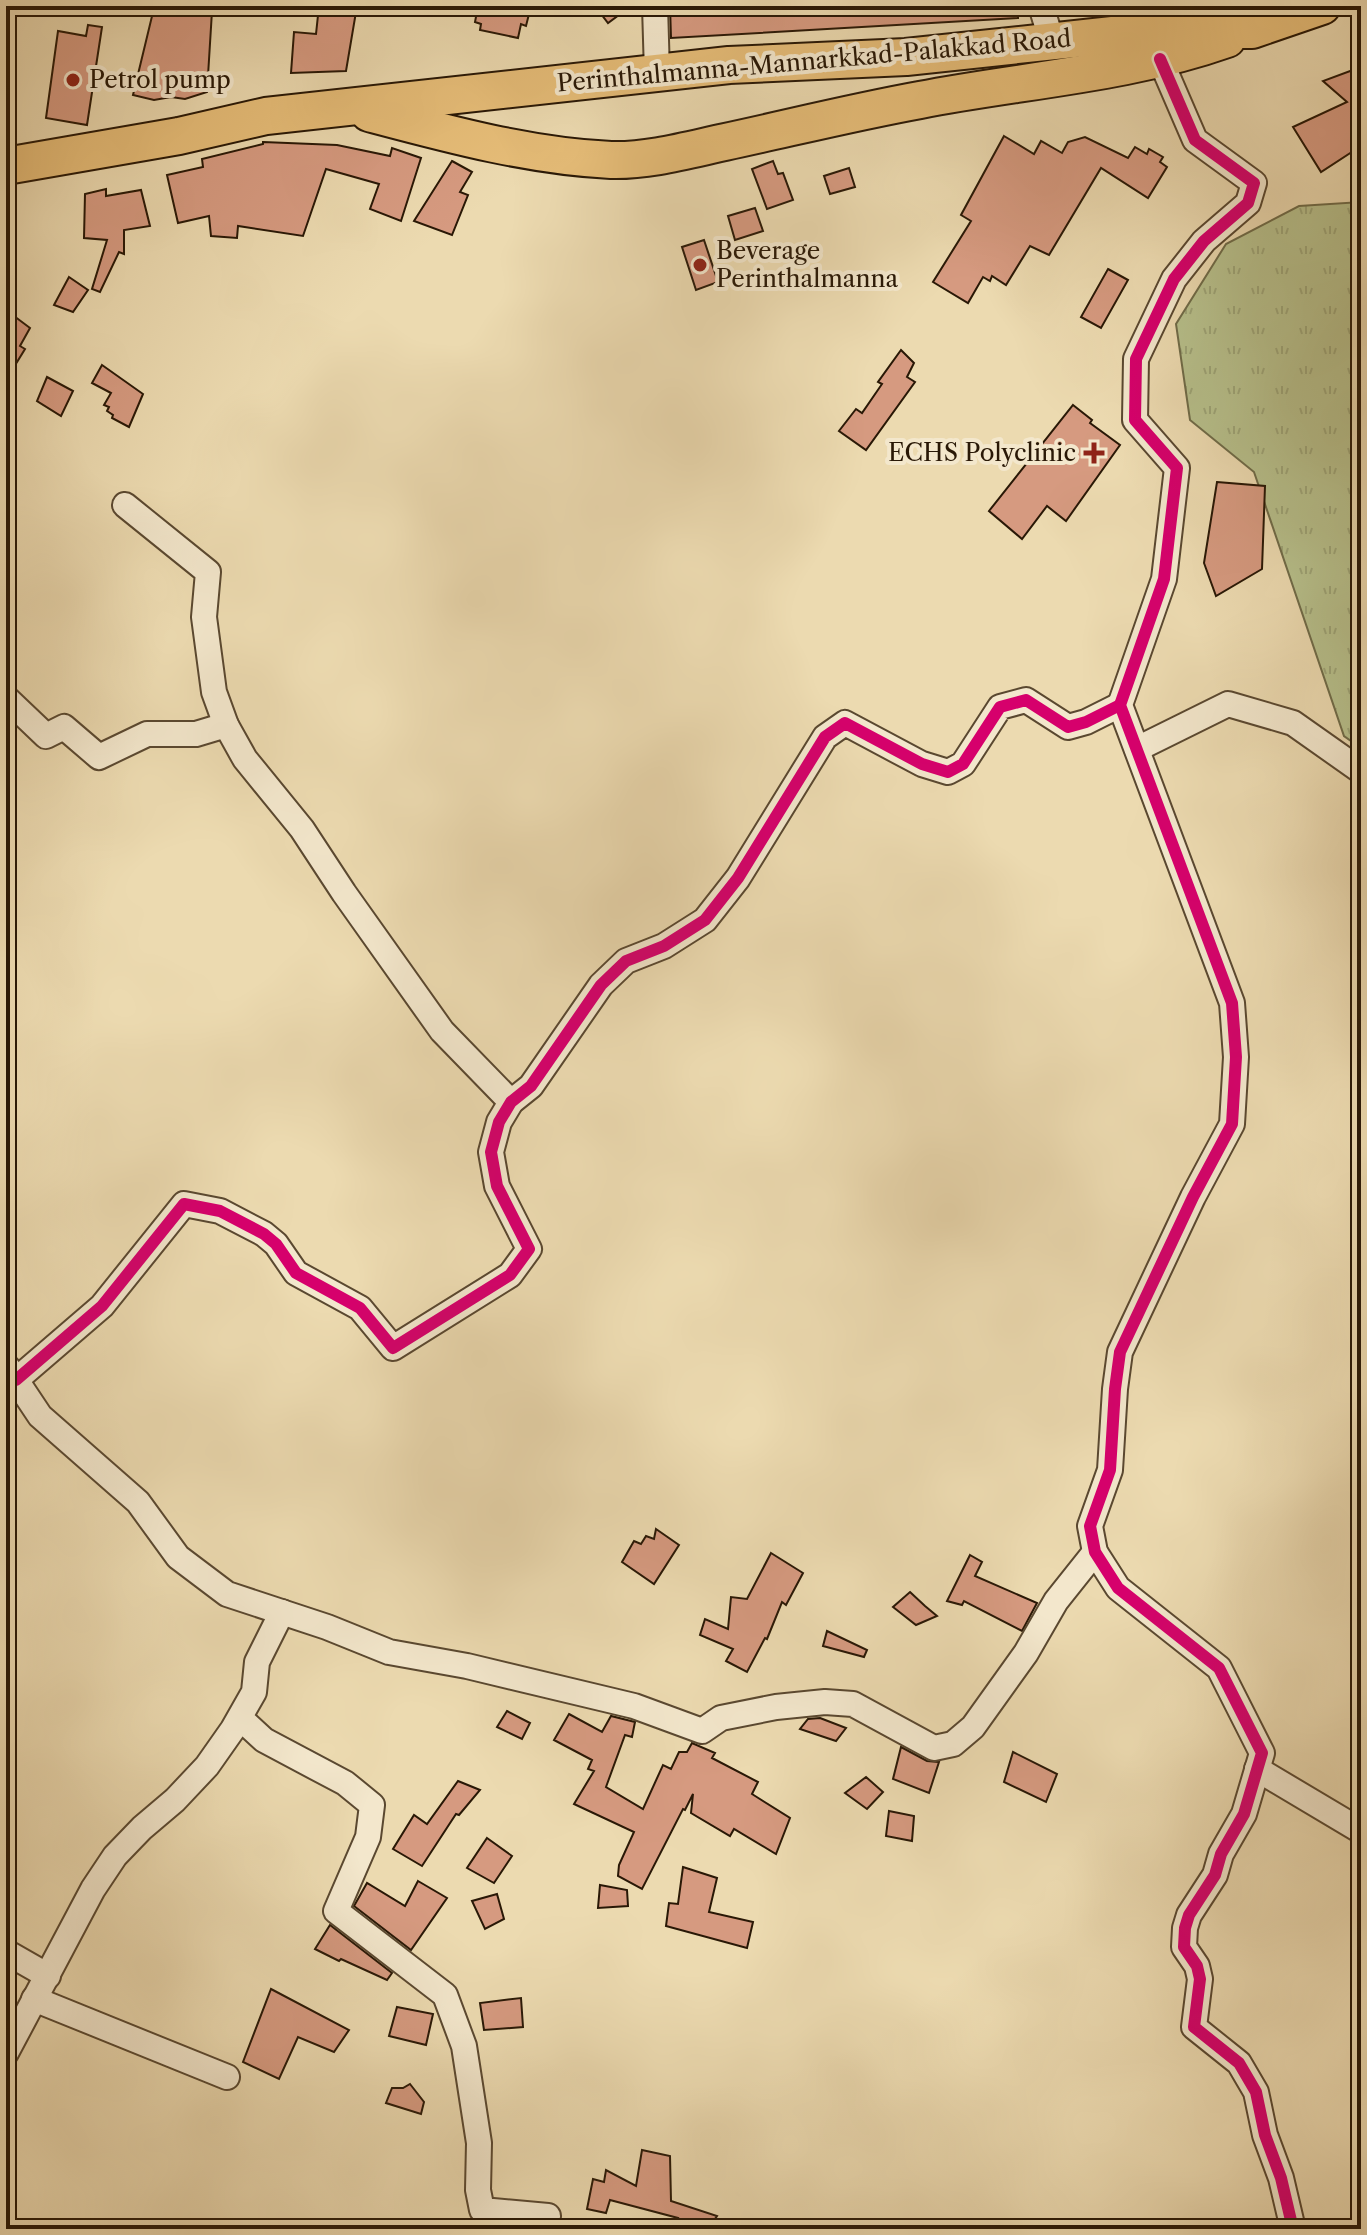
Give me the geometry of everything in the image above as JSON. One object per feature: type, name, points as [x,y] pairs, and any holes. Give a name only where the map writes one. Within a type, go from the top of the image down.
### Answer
[{"type":"highway","name":"Perinthalmanna-Mannarkkad-Palakkad Road","points":[[6,166],[179,136],[266,116],[729,65],[906,57],[1159,30],[1252,30],[1322,6]]},
{"type":"highway","points":[[352,108],[454,136],[527,150],[613,160],[658,156],[920,100],[1185,54],[1252,30]]},
{"type":"street","points":[[655,6],[657,73]]},
{"type":"street","points":[[1041,6],[1052,42]]},
{"type":"street","points":[[1160,59],[1195,140],[1254,183],[1248,203],[1204,241],[1174,279],[1136,359],[1135,420],[1177,468],[1164,579],[1120,705],[1232,1003],[1236,1057],[1232,1124],[1193,1197],[1120,1352],[1110,1470],[1090,1526],[1095,1552],[1118,1588],[1219,1668],[1262,1753],[1244,1814],[1221,1854],[1215,1875],[1189,1915],[1183,1937],[1184,1947],[1197,1966],[1200,1979],[1194,2027],[1239,2063],[1256,2092],[1265,2135],[1281,2178],[1293,2229]]},
{"type":"street","points":[[125,505],[208,572],[204,617],[214,692],[226,725],[245,759],[302,829],[442,1031],[511,1102]]},
{"type":"street","points":[[6,698],[46,736],[64,727],[99,757],[147,734],[196,734],[226,725]]},
{"type":"street","points":[[1095,1552],[1056,1601],[1026,1653],[973,1727],[953,1744],[934,1748],[853,1704],[825,1702],[776,1707],[721,1718],[702,1731],[634,1706],[467,1666],[389,1652],[227,1594],[178,1557],[138,1502],[40,1416],[11,1373],[102,1306],[184,1204],[220,1211],[264,1234],[276,1244],[296,1273],[360,1308],[393,1348],[510,1275],[529,1249],[497,1186],[491,1152],[499,1122],[511,1102],[531,1086],[601,985],[626,961],[664,946],[705,920],[738,878],[825,737],[845,723],[922,764],[948,772],[963,764],[1000,707],[1026,700],[1068,727],[1086,722],[1120,705]]},
{"type":"street","points":[[1137,749],[1228,704],[1293,723],[1361,771]]},
{"type":"street","points":[[6,2053],[93,1889],[115,1856],[196,1777],[240,1718],[254,1692],[257,1662],[282,1612]]},
{"type":"street","points":[[240,1718],[264,1740],[345,1783],[372,1805],[368,1837],[336,1911],[445,1995],[464,2046],[479,2143],[478,2190],[482,2210],[548,2216]]},
{"type":"street","points":[[1257,1769],[1361,1831]]},
{"type":"street","points":[[6,1952],[48,1976]]},
{"type":"street","points":[[34,1999],[227,2077]]},
{"type":"green space","points":[[1361,202],[1361,748],[1344,736],[1254,472],[1190,420],[1176,324],[1226,244],[1299,206]]},
{"type":"building","points":[[319,6],[357,6],[346,71],[291,73],[294,32],[316,34]]},
{"type":"building","points":[[478,6],[524,6],[524,9],[530,10],[526,26],[521,24],[518,38],[480,30],[481,24],[475,22]]},
{"type":"building","points":[[595,6],[631,6],[608,23]]},
{"type":"building","points":[[670,6],[1018,6],[1018,18],[671,38]]},
{"type":"building","points":[[180,8],[212,11],[207,92],[185,99],[171,97],[154,100],[133,95],[153,12],[179,14]]},
{"type":"building","name":"Petrol pump","points":[[88,25],[102,27],[87,125],[46,118],[58,31],[86,36]]},
{"type":"building","points":[[1361,67],[1361,146],[1321,172],[1293,127],[1347,102],[1323,81]]},
{"type":"building","points":[[1004,136],[1034,154],[1041,141],[1062,153],[1068,142],[1085,137],[1128,158],[1135,147],[1147,154],[1149,149],[1163,157],[1160,162],[1167,167],[1148,198],[1101,168],[1049,255],[1030,246],[1006,285],[992,276],[990,281],[983,277],[968,303],[933,282],[971,221],[961,215]]},
{"type":"building","points":[[263,142],[337,145],[390,156],[392,148],[421,158],[401,221],[370,209],[379,184],[326,169],[303,236],[238,226],[237,238],[211,236],[209,216],[178,223],[167,175],[203,167],[202,159]]},
{"type":"building","points":[[452,161],[472,172],[460,192],[468,195],[452,235],[414,221]]},
{"type":"building","points":[[773,161],[778,174],[783,173],[793,200],[767,209],[752,169]]},
{"type":"building","points":[[849,168],[855,187],[830,194],[824,176]]},
{"type":"building","points":[[106,189],[106,196],[141,190],[150,226],[124,230],[124,254],[119,252],[100,292],[92,289],[107,240],[84,238],[85,194]]},
{"type":"building","points":[[755,208],[763,231],[735,240],[728,216]]},
{"type":"building","name":"Beverage Perinthalmanna","points":[[704,240],[718,282],[696,290],[682,247]]},
{"type":"building","points":[[1108,269],[1128,280],[1101,328],[1081,317]]},
{"type":"building","points":[[69,277],[88,290],[73,312],[54,305]]},
{"type":"building","points":[[6,310],[30,328],[20,346],[25,349],[6,380]]},
{"type":"building","points":[[901,350],[914,363],[907,377],[915,382],[866,450],[839,431],[856,409],[862,413],[882,384],[878,382]]},
{"type":"building","points":[[102,365],[143,394],[129,427],[112,418],[113,415],[107,411],[109,407],[104,405],[111,393],[92,383]]},
{"type":"building","points":[[47,377],[73,391],[61,416],[37,401]]},
{"type":"building","points":[[1073,405],[1092,420],[1090,423],[1120,445],[1066,521],[1047,506],[1022,539],[989,511]]},
{"type":"building","points":[[1217,482],[1265,486],[1262,569],[1216,596],[1204,563]]},
{"type":"building","points":[[656,1529],[679,1545],[654,1584],[622,1562],[634,1541],[641,1544],[646,1536],[654,1539]]},
{"type":"building","points":[[771,1553],[803,1573],[786,1605],[782,1602],[767,1639],[747,1672],[726,1661],[733,1649],[700,1635],[705,1619],[728,1629],[731,1597],[747,1599]]},
{"type":"building","points":[[970,1555],[982,1562],[975,1576],[1037,1603],[1022,1631],[964,1601],[962,1605],[947,1601]]},
{"type":"building","points":[[910,1592],[937,1616],[916,1625],[893,1607]]},
{"type":"building","points":[[827,1631],[867,1650],[864,1657],[823,1646]]},
{"type":"building","points":[[507,1711],[530,1723],[522,1739],[497,1727]]},
{"type":"building","points":[[569,1714],[602,1732],[611,1716],[635,1722],[632,1737],[625,1735],[606,1787],[643,1809],[663,1765],[671,1769],[679,1752],[687,1752],[692,1743],[715,1753],[712,1758],[758,1782],[752,1794],[790,1818],[776,1854],[734,1829],[730,1836],[691,1813],[693,1794],[642,1889],[618,1876],[619,1865],[634,1832],[574,1804],[594,1771],[588,1769],[592,1760],[554,1740]]},
{"type":"building","points":[[820,1718],[846,1728],[836,1741],[800,1729],[808,1719]]},
{"type":"building","points":[[901,1747],[927,1761],[939,1762],[929,1793],[893,1779]]},
{"type":"building","points":[[1013,1752],[1057,1774],[1046,1802],[1004,1782]]},
{"type":"building","points":[[866,1777],[883,1792],[867,1809],[845,1793]]},
{"type":"building","points":[[458,1781],[480,1790],[459,1815],[456,1814],[422,1866],[393,1849],[414,1815],[427,1824]]},
{"type":"building","points":[[889,1811],[914,1816],[912,1841],[886,1836]]},
{"type":"building","points":[[487,1838],[512,1856],[494,1883],[467,1868]]},
{"type":"building","points":[[683,1867],[717,1878],[709,1912],[753,1922],[747,1948],[666,1926],[669,1903],[678,1904]]},
{"type":"building","points":[[418,1881],[447,1898],[411,1950],[354,1906],[367,1883],[405,1906]]},
{"type":"building","points":[[600,1885],[627,1890],[628,1906],[598,1908]]},
{"type":"building","points":[[497,1894],[504,1919],[485,1929],[472,1901]]},
{"type":"building","points":[[330,1925],[392,1973],[387,1980],[315,1949]]},
{"type":"building","points":[[271,1989],[349,2030],[334,2052],[298,2037],[279,2079],[243,2062]]},
{"type":"building","points":[[521,1998],[523,2027],[484,2030],[480,2003]]},
{"type":"building","points":[[397,2007],[433,2014],[426,2045],[389,2036]]},
{"type":"building","points":[[410,2084],[424,2102],[421,2114],[386,2103],[392,2088]]},
{"type":"building","points":[[642,2150],[670,2156],[671,2201],[717,2216],[708,2229],[673,2229],[678,2218],[610,2200],[606,2213],[587,2209],[593,2179],[604,2182],[606,2170],[636,2186]]},
{"type":"cycle path","points":[[1160,59],[1195,140],[1254,183],[1248,203],[1204,241],[1174,279],[1136,359],[1135,420],[1177,468],[1164,579],[1120,705],[1232,1003],[1236,1057],[1232,1124],[1193,1197],[1120,1352],[1110,1470],[1090,1526],[1095,1552],[1118,1588],[1219,1668],[1262,1753],[1244,1814],[1221,1854],[1215,1875],[1189,1915],[1184,1947],[1197,1966],[1200,1979],[1194,2027],[1239,2063],[1256,2092],[1265,2135],[1281,2178],[1293,2229]]},
{"type":"cycle path","points":[[16,1380],[102,1306],[184,1204],[220,1211],[264,1234],[276,1244],[296,1273],[360,1308],[393,1348],[510,1275],[529,1249],[497,1186],[491,1152],[499,1122],[511,1102],[531,1086],[601,985],[626,961],[664,946],[705,920],[738,878],[825,737],[845,723],[922,764],[948,772],[963,764],[1000,707],[1026,700],[1068,727],[1086,722],[1120,705]]},
{"type":"place","name":"Petrol pump","points":[[73,80]]},
{"type":"place","name":"Beverage Perinthalmanna","points":[[700,265]]},
{"type":"place","name":"ECHS Polyclinic","points":[[1094,453]]}]
